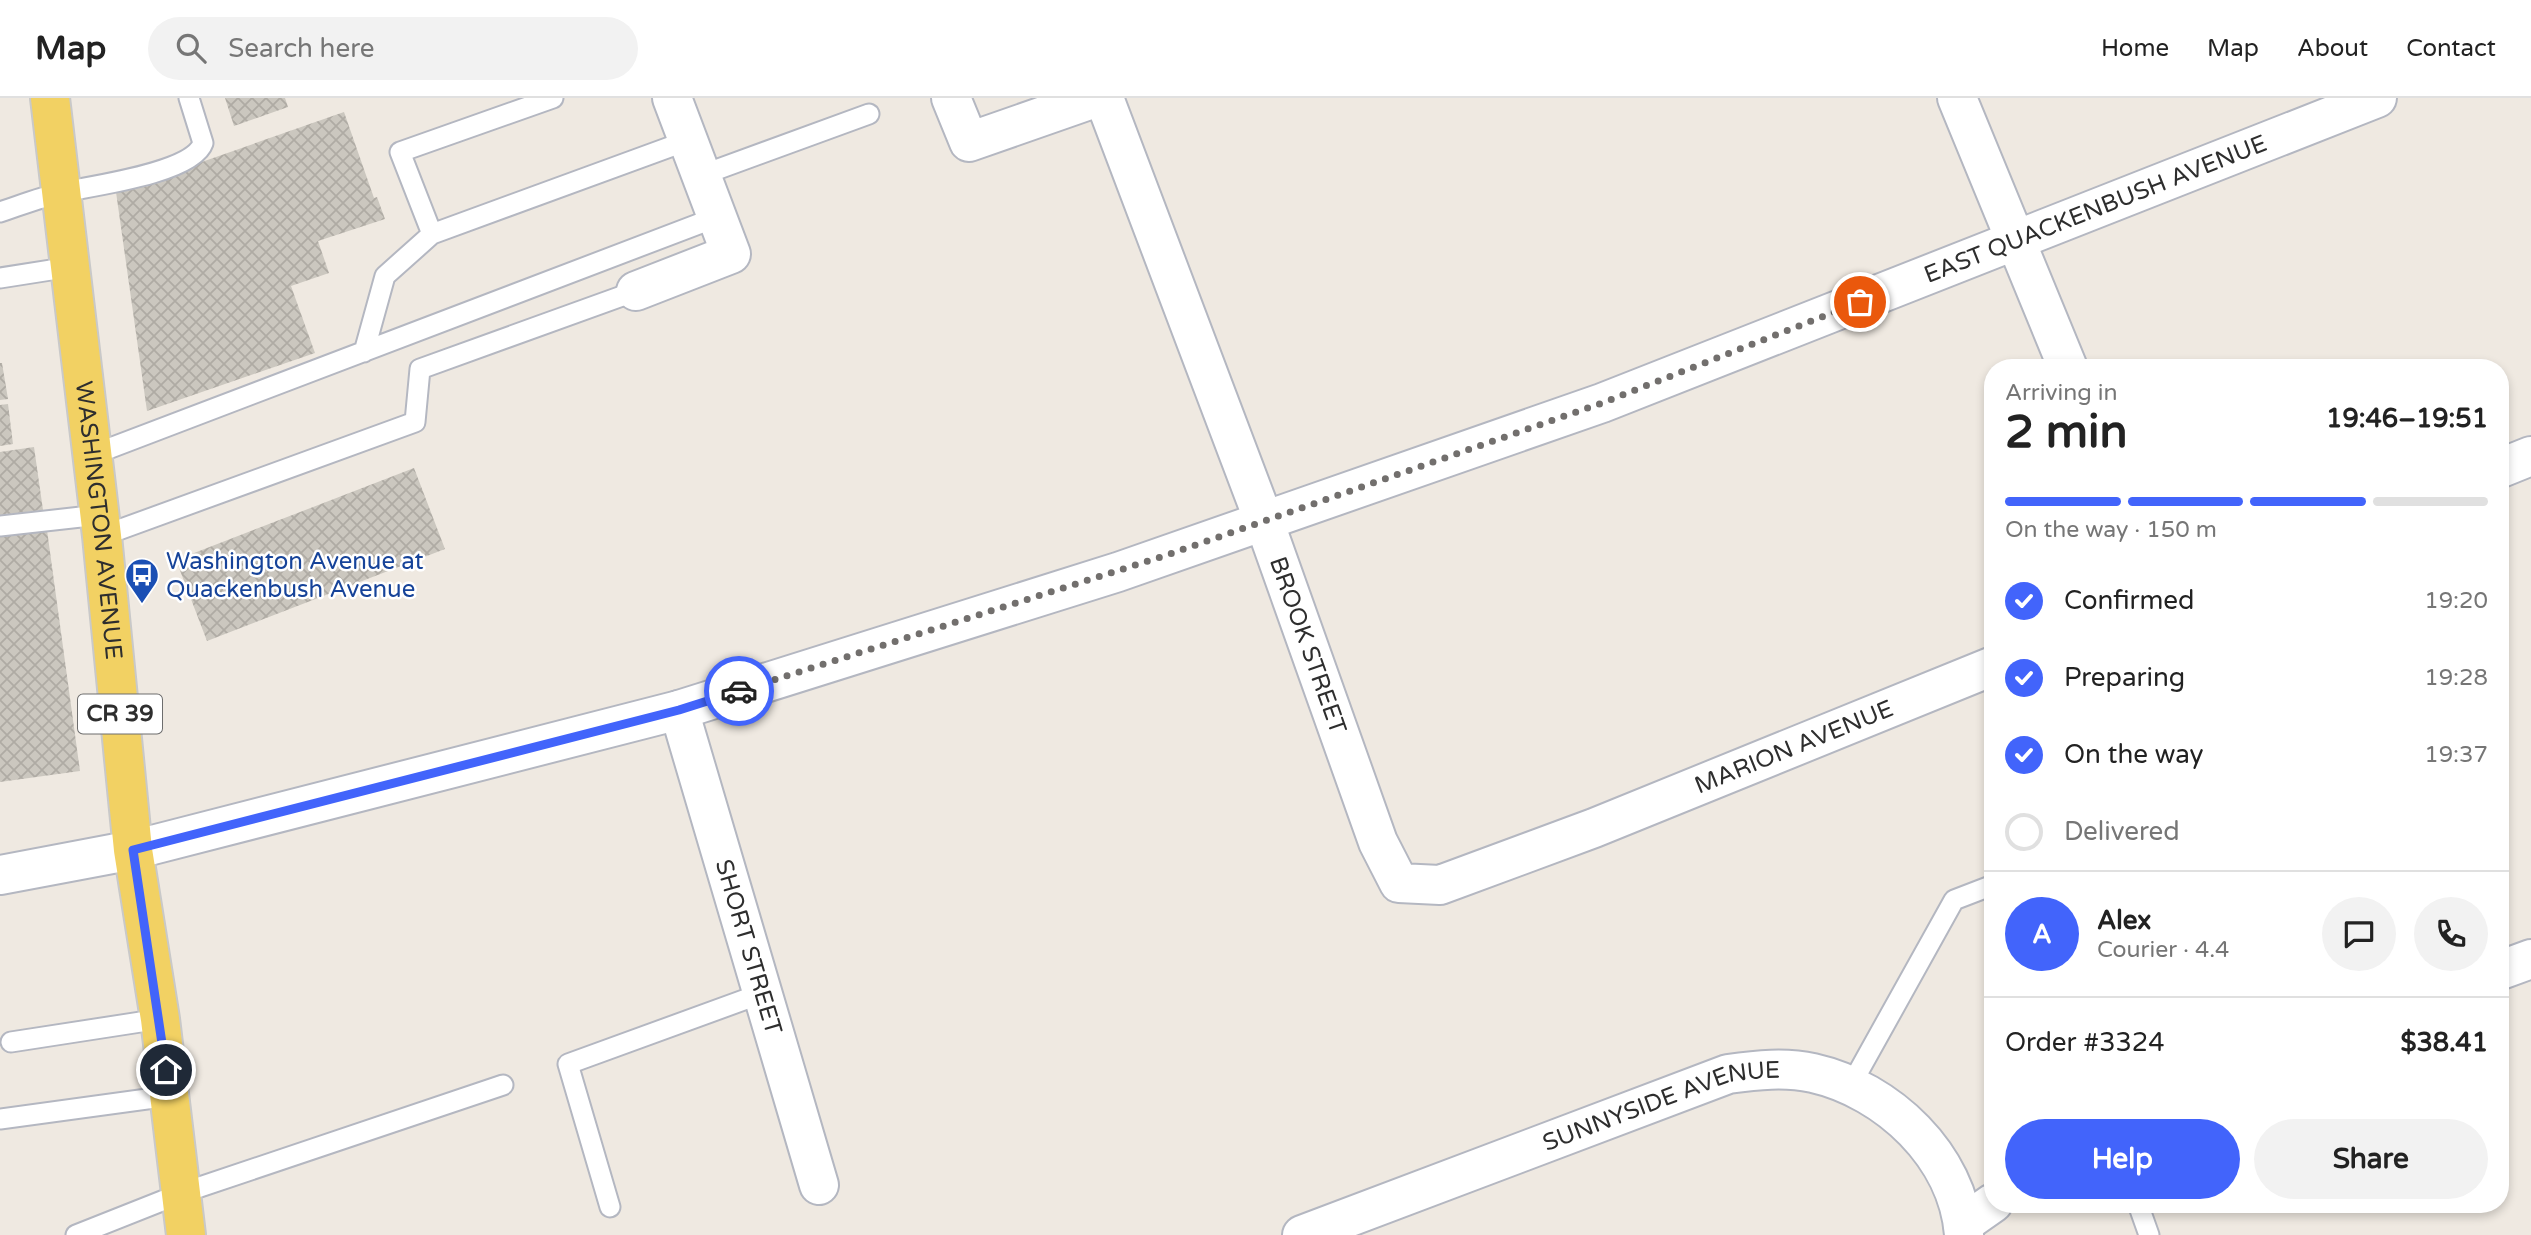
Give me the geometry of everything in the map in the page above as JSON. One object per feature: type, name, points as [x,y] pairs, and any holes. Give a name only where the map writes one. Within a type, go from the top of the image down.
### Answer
[{"type":"main road","name":"WASHINGTON AVENUE","points":[[50,98],[100,525],[133,850],[160,1019],[186,1235]]},
{"type":"street","points":[[636,291],[731,254],[672,98]]},
{"type":"street","points":[[951,98],[969,142],[1095,98]]},
{"type":"street","name":"BROOK STREET","points":[[1104,98],[1264,521],[1378,842],[1399,883],[1440,885],[1594,828]]},
{"type":"street","points":[[1957,98],[2064,359]]},
{"type":"street","name":"EAST QUACKENBUSH AVENUE","points":[[0,875],[133,850],[679,710],[1118,572],[1602,403],[2377,98]]},
{"type":"street","points":[[2509,465],[2531,456]]},
{"type":"street","name":"MARION AVENUE","points":[[1594,828],[1984,670]]},
{"type":"street","name":"SHORT STREET","points":[[679,710],[819,1185]]},
{"type":"street","points":[[2509,967],[2531,959]]},
{"type":"street","name":"SUNNYSIDE AVENUE","points":[[1302,1235],[1728,1074],[1772,1069],[1812,1073],[1851,1085],[1886,1105],[1917,1132],[1941,1165],[1957,1202],[1974,1221]]},
{"type":"lane","points":[[0,212],[61,192],[125,181],[188,160],[199,153],[204,144],[189,98]]},
{"type":"lane","points":[[432,234],[400,152],[553,98]]},
{"type":"lane","points":[[702,175],[869,114]]},
{"type":"lane","points":[[364,352],[385,276],[432,234],[689,140]]},
{"type":"lane","points":[[92,455],[717,217]]},
{"type":"lane","points":[[0,278],[70,267]]},
{"type":"lane","points":[[0,526],[100,525],[415,422],[420,369],[636,291]]},
{"type":"lane","points":[[1851,1085],[1954,901],[1984,889]]},
{"type":"lane","points":[[610,1207],[568,1065],[763,993]]},
{"type":"lane","points":[[10,1042],[160,1019]]},
{"type":"lane","points":[[76,1235],[181,1193],[503,1085]]},
{"type":"lane","points":[[0,1119],[169,1096]]},
{"type":"lane","points":[[2141,1213],[2149,1235]]},
{"type":"building","points":[[225,98],[285,98],[288,107],[234,126]]},
{"type":"building","points":[[344,112],[374,198],[377,197],[385,219],[318,241],[329,273],[291,286],[315,353],[147,411],[116,192]]},
{"type":"building","points":[[0,363],[8,399],[0,400]]},
{"type":"building","points":[[8,404],[13,444],[0,446],[0,405]]},
{"type":"building","points":[[34,447],[43,510],[0,515],[0,452]]},
{"type":"building","points":[[414,468],[445,549],[207,641],[176,560]]},
{"type":"building","points":[[47,530],[80,771],[0,782],[0,537]]},
{"type":"way so far","points":[[739,691],[1167,555],[1602,403],[1860,302]]},
{"type":"place","name":"Washington Avenue at Quackenbush Avenue","points":[[142,605]]},
{"type":"route","points":[[166,1070],[133,850],[679,710],[739,691]]}]
